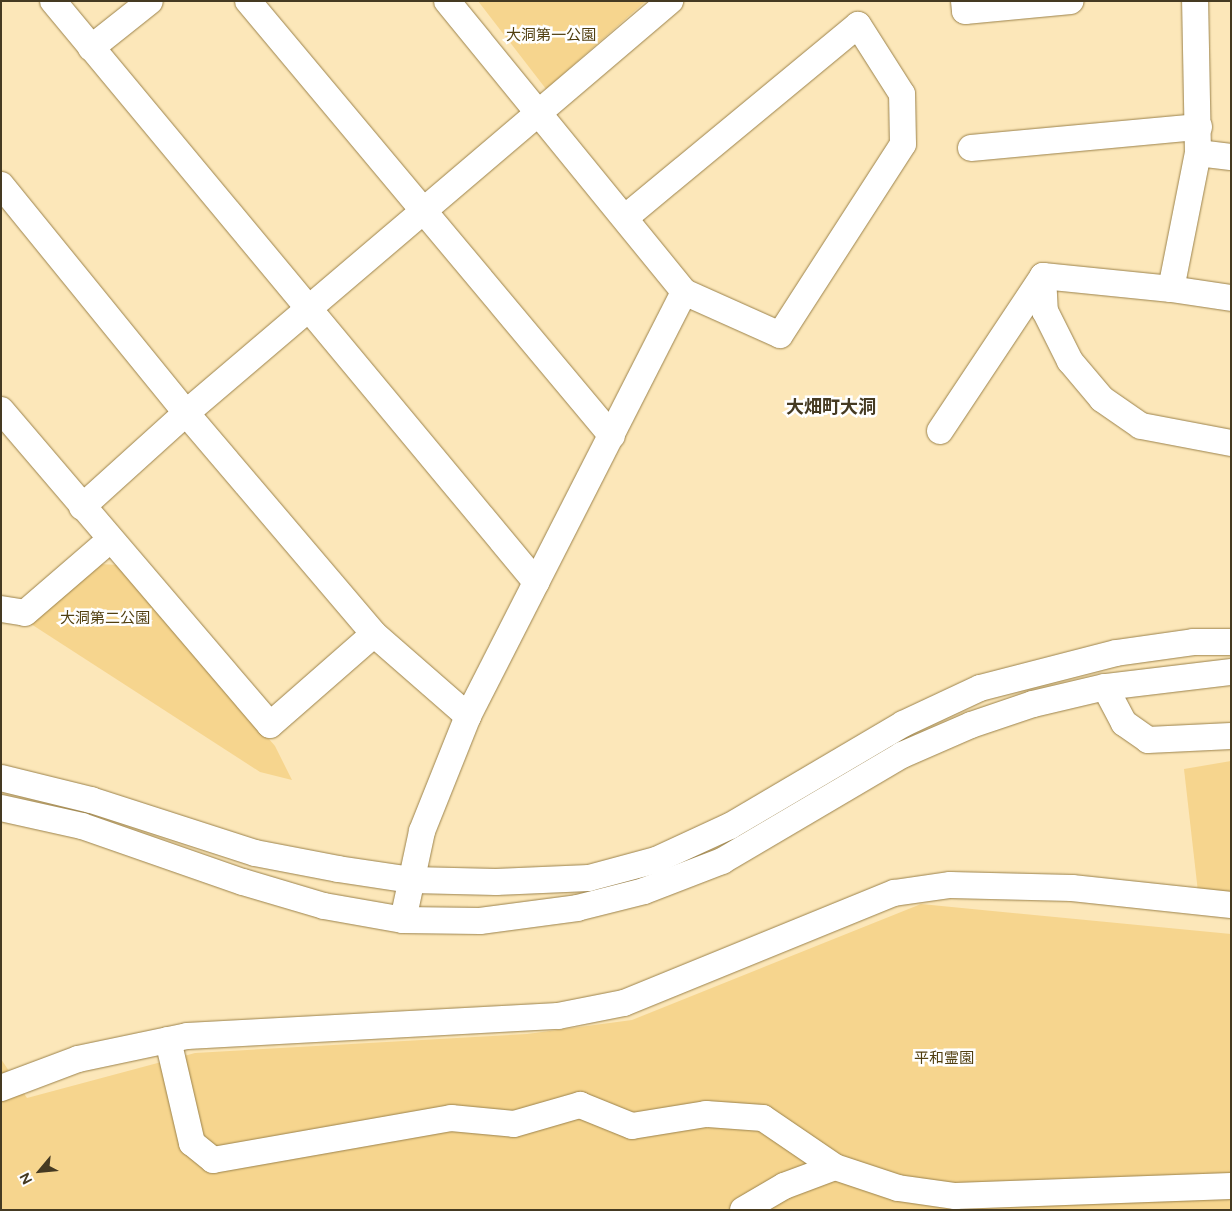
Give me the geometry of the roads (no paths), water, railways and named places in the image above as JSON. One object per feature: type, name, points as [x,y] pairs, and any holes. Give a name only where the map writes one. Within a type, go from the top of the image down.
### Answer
[{"type":"street","points":[[53,1],[536,582]]},
{"type":"street","points":[[91,48],[150,1]]},
{"type":"street","points":[[248,1],[612,436]]},
{"type":"street","points":[[447,1],[626,217],[684,292],[780,334],[903,144],[902,94],[858,25],[626,217]]},
{"type":"street","points":[[82,507],[186,413],[426,212],[670,1]]},
{"type":"street","points":[[964,1],[964,11],[1071,1]]},
{"type":"street","points":[[1170,288],[1198,153],[1194,1]]},
{"type":"street","points":[[971,148],[1198,126]]},
{"type":"street","points":[[1198,153],[1231,157]]},
{"type":"street","points":[[1,185],[186,413],[374,634],[468,716]]},
{"type":"street","points":[[1043,276],[1170,288],[1231,298]]},
{"type":"street","points":[[940,431],[1043,276]]},
{"type":"street","points":[[1043,276],[1045,311],[1070,361],[1102,400],[1141,426],[1231,443]]},
{"type":"street","points":[[403,920],[422,831],[468,716],[684,292]]},
{"type":"street","points":[[1,410],[110,540],[270,725],[374,634]]},
{"type":"street","points":[[1,609],[25,613],[110,540]]},
{"type":"street","points":[[1,778],[91,800],[255,852],[412,880],[496,882],[589,878],[656,860],[730,826],[903,724],[980,688],[1116,653],[1193,642],[1231,642]]},
{"type":"street","points":[[1,808],[82,826],[243,882],[324,906],[403,920],[480,921],[577,908],[644,891],[722,861],[902,755],[971,724],[1033,704],[1105,687],[1231,672]]},
{"type":"street","points":[[1105,687],[1124,723],[1148,740],[1231,736]]},
{"type":"street","points":[[1,1088],[78,1059],[168,1040],[325,1027],[558,1016],[624,1003],[894,892],[950,886],[1072,888],[1231,904]]},
{"type":"street","points":[[168,1040],[192,1143],[213,1160],[451,1118],[514,1124],[580,1105],[632,1126],[706,1114],[763,1118],[835,1167],[898,1188],[956,1203],[1231,1186]]},
{"type":"street","points":[[743,1210],[784,1186],[835,1167]]},
{"type":"district","name":"大畑町大洞","points":[[831,407]]},
{"type":"park label","name":"大洞第一公園","points":[[551,36]]},
{"type":"park label","name":"大洞第二公園","points":[[105,619]]},
{"type":"park label","name":"平和霊園","points":[[944,1059]]}]
